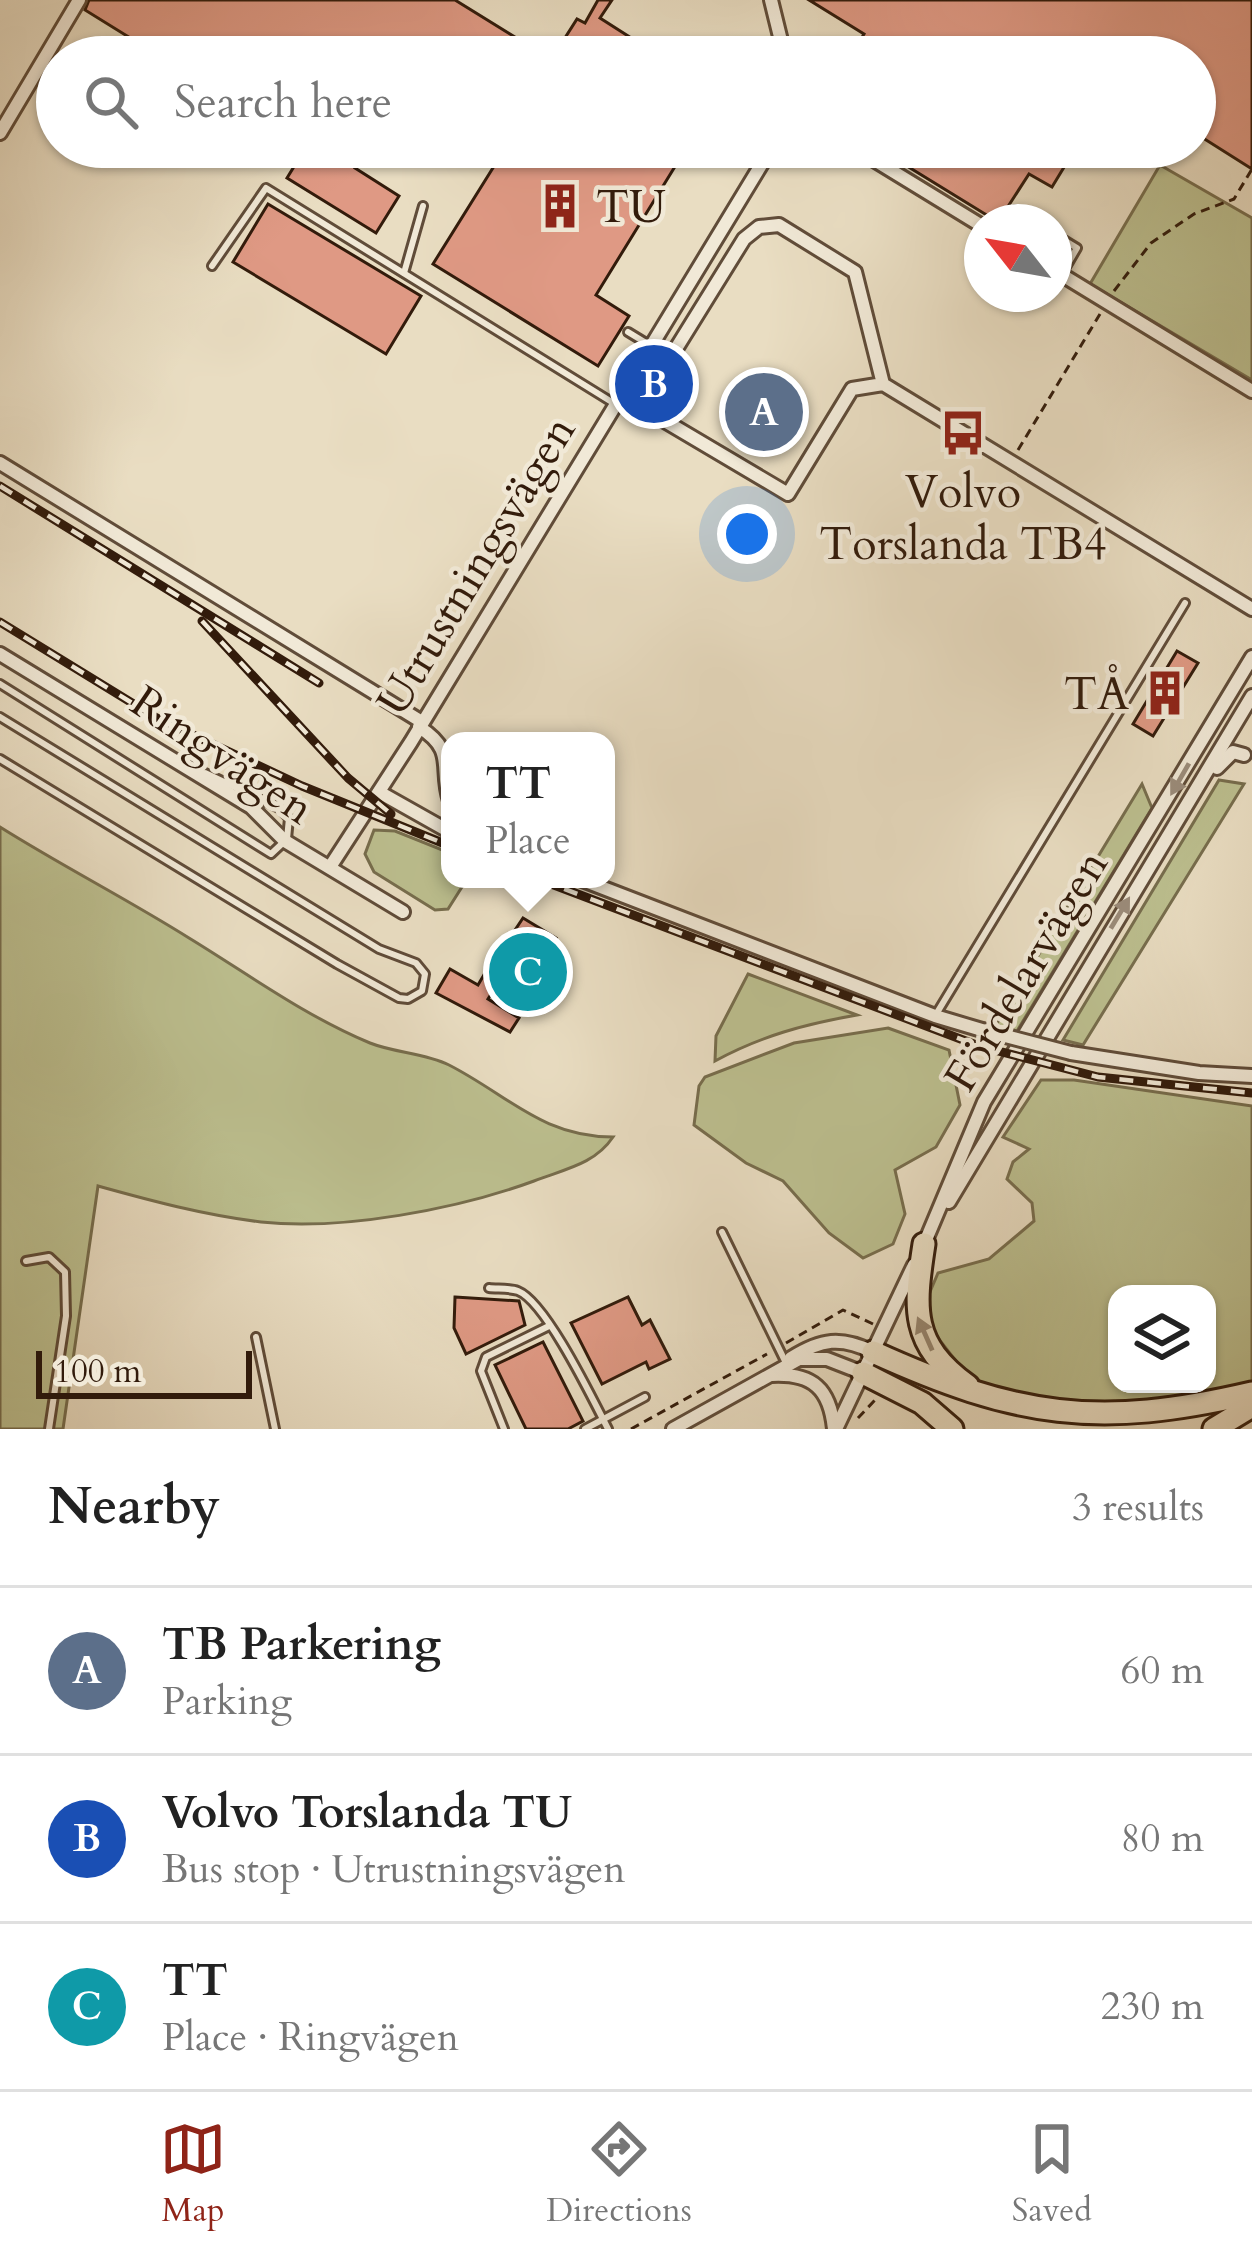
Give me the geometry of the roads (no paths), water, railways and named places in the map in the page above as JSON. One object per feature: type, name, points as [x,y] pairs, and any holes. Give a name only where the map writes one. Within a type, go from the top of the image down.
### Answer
[{"type":"main road","points":[[924,1244],[916,1296],[921,1333],[942,1363],[988,1400]]},
{"type":"main road","points":[[873,1352],[988,1400],[1061,1417],[1130,1419],[1184,1413],[1252,1394]]},
{"type":"main road","points":[[863,1373],[922,1403],[952,1429]]},
{"type":"main road","points":[[1214,1429],[1252,1406]]},
{"type":"street","points":[[58,36],[80,0]]},
{"type":"street","points":[[771,0],[780,36]]},
{"type":"street","points":[[0,133],[36,73]]},
{"type":"street","name":"Utrustningsvägen","points":[[389,775],[759,168]]},
{"type":"street","points":[[887,168],[964,215]]},
{"type":"street","points":[[883,384],[855,272],[769,224],[744,239],[651,389],[647,404],[653,414],[788,494],[853,389],[883,384],[1252,609]]},
{"type":"street","points":[[1072,282],[1252,391]]},
{"type":"street","points":[[0,463],[421,724],[441,746]]},
{"type":"street","name":"Ringvägen","points":[[0,654],[251,807],[285,841],[330,867],[389,775]]},
{"type":"street","name":"Fördelarvägen","points":[[835,1429],[924,1244],[984,1102],[1252,657]]},
{"type":"street","points":[[1223,717],[1252,670]]},
{"type":"street","name":"Fördelarvägen","points":[[1202,740],[1223,717],[1249,704]]},
{"type":"street","name":"Fördelarvägen","points":[[924,1244],[1249,704]]},
{"type":"street","name":"Fördelarvägen","points":[[1192,794],[1206,786],[1224,758],[1233,752],[1244,755]]},
{"type":"street","name":"Ringvägen","points":[[379,792],[441,827]]},
{"type":"street","points":[[330,867],[403,913]]},
{"type":"street","points":[[603,888],[982,1030],[1071,1053],[1252,1076]]},
{"type":"street","points":[[673,1429],[830,1340],[873,1352]]},
{"type":"street","points":[[779,1368],[808,1358],[836,1361],[863,1373]]},
{"type":"street","points":[[779,1368],[822,1387],[835,1429]]},
{"type":"lane","points":[[212,266],[266,188],[615,404]]},
{"type":"lane","points":[[404,273],[423,206]]},
{"type":"lane","points":[[628,332],[651,346]]},
{"type":"lane","points":[[935,1016],[1184,603]]},
{"type":"lane","points":[[0,684],[271,854],[285,841]]},
{"type":"lane","points":[[0,717],[374,946],[416,963],[425,974],[422,992],[408,999],[390,994],[0,759]]},
{"type":"lane","points":[[722,1232],[779,1368]]},
{"type":"lane","points":[[26,1261],[49,1257],[65,1272],[66,1316],[49,1429]]},
{"type":"lane","points":[[489,1288],[523,1293],[563,1344],[608,1429]]},
{"type":"lane","points":[[504,1429],[482,1364],[486,1357],[549,1327]]},
{"type":"lane","points":[[256,1336],[275,1429]]},
{"type":"lane","points":[[585,1429],[645,1396]]},
{"type":"railway","points":[[0,486],[319,683]]},
{"type":"railway","points":[[202,621],[348,778],[391,814]]},
{"type":"railway","points":[[0,622],[155,717],[302,786],[441,842]]},
{"type":"railway","points":[[562,888],[979,1046],[1098,1077],[1252,1093]]},
{"type":"place","name":"TU","points":[[560,206]]},
{"type":"place","name":"Volvo Torslanda TU","points":[[654,384]]},
{"type":"place","name":"TB Parkering","points":[[764,412]]},
{"type":"place","name":"Volvo Torslanda TB4","points":[[963,433]]},
{"type":"place","name":"TÅ","points":[[1165,693]]},
{"type":"place","name":"TT","points":[[528,972]]}]
